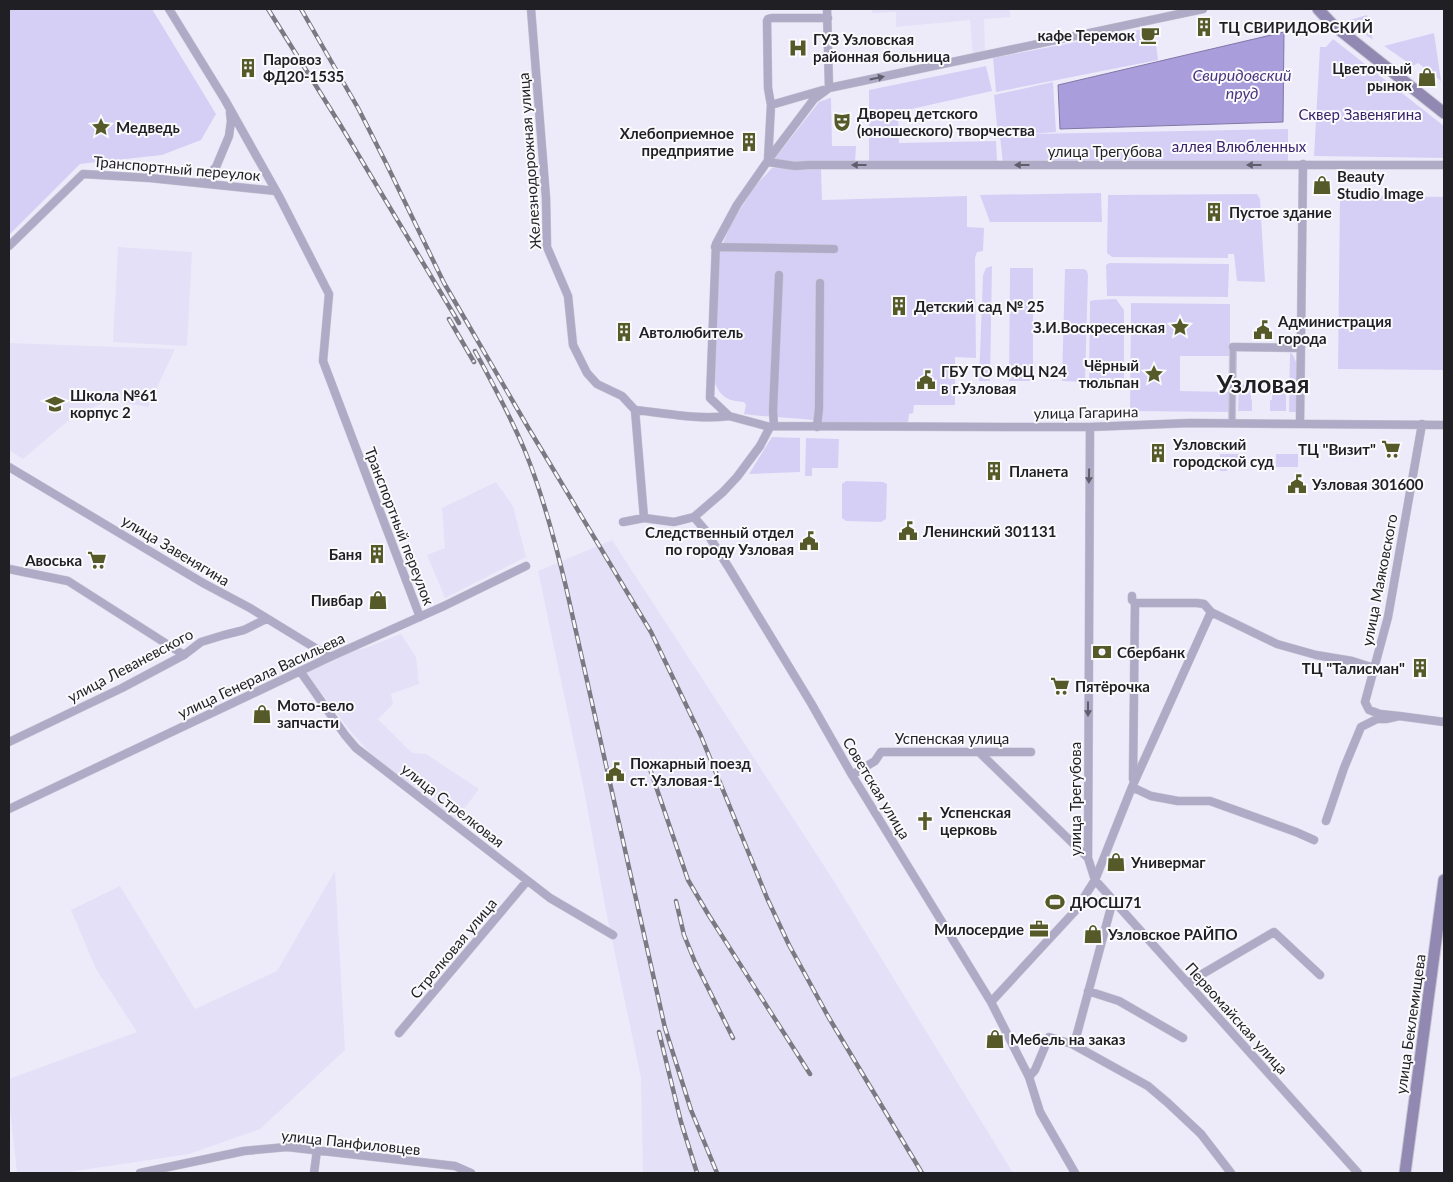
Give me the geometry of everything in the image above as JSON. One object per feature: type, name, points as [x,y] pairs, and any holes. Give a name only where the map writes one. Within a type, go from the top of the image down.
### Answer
[{"type":"main road","points":[[1318,9],[1332,24],[1444,113]]},
{"type":"main road","name":"улица Беклемищева","points":[[1405,1173],[1442,919],[1444,880]]},
{"type":"street","points":[[168,9],[229,108],[276,191]]},
{"type":"street","name":"Железнодорожная улица","points":[[531,9],[546,198],[547,247],[568,296],[573,345],[587,373],[597,384],[622,396],[635,410]]},
{"type":"street","points":[[827,9],[829,88]]},
{"type":"street","points":[[771,105],[829,88],[1203,9]]},
{"type":"street","points":[[768,162],[771,98],[768,88],[767,21],[768,19],[828,18]]},
{"type":"street","points":[[729,416],[710,398],[715,248],[737,205],[774,152],[814,99],[829,88]]},
{"type":"street","points":[[200,183],[216,167],[229,136],[231,121],[229,108]]},
{"type":"street","name":"улица Трегубова","points":[[768,162],[795,166],[1303,164]]},
{"type":"street","points":[[1300,423],[1303,164],[1444,165]]},
{"type":"street","name":"Транспортный переулок","points":[[9,246],[84,174],[276,191],[329,294],[323,362],[420,617]]},
{"type":"street","points":[[715,248],[834,249]]},
{"type":"street","points":[[623,522],[644,518],[674,522],[694,517],[737,477],[760,446],[772,426],[779,274]]},
{"type":"street","points":[[817,427],[820,283]]},
{"type":"street","points":[[1232,423],[1233,347],[1302,348]]},
{"type":"street","points":[[644,518],[635,410],[716,418],[729,416]]},
{"type":"street","name":"улица Гагарина","points":[[729,416],[772,426],[817,427],[1090,427],[1232,423],[1444,425]]},
{"type":"street","name":"улица Маяковского","points":[[1422,424],[1388,617],[1365,702],[1370,710],[1380,714],[1444,722]]},
{"type":"street","name":"улица Трегубова","points":[[1090,427],[1088,858],[1095,880]]},
{"type":"street","name":"улица Завенягина","points":[[9,467],[330,657]]},
{"type":"street","name":"Советская улица","points":[[694,517],[705,530],[734,576],[990,1002],[1029,1077],[1040,1112],[1075,1173]]},
{"type":"street","name":"улица Генерала Васильева","points":[[9,809],[526,566]]},
{"type":"street","points":[[9,569],[68,581],[184,655]]},
{"type":"street","points":[[1314,840],[1210,801],[1178,801],[1151,796],[1133,786],[1134,599],[1204,604],[1211,612],[1277,644],[1316,655],[1352,661],[1374,668]]},
{"type":"street","name":"улица Трегубова","points":[[1095,880],[1133,786],[1211,612]]},
{"type":"street","name":"улица Леваневского","points":[[9,742],[122,688],[184,655],[201,642],[244,630],[266,619]]},
{"type":"street","name":"улица Стрелковая","points":[[300,671],[356,748],[550,898],[613,935]]},
{"type":"street","name":"улица Маяковского","points":[[1326,821],[1344,768],[1361,727],[1377,719],[1399,716]]},
{"type":"street","name":"Успенская улица","points":[[852,775],[875,761],[881,752],[1031,752]]},
{"type":"street","points":[[979,752],[1088,858]]},
{"type":"street","points":[[990,1002],[1076,910],[1095,880]]},
{"type":"street","name":"Первомайская улица","points":[[1095,880],[1358,1173]]},
{"type":"street","name":"Стрелковая улица","points":[[399,1033],[528,881]]},
{"type":"street","points":[[1074,1045],[1113,900]]},
{"type":"street","points":[[1187,983],[1274,932],[1320,976]]},
{"type":"street","points":[[1088,991],[1119,1001],[1183,1038]]},
{"type":"street","points":[[1029,1077],[1035,1070],[1049,1037],[1074,1045],[1148,1086],[1201,1134],[1231,1173]]},
{"type":"street","name":"улица Панфиловцев","points":[[140,1173],[244,1151],[287,1147],[455,1166],[470,1173]]},
{"type":"street","points":[[314,1173],[317,1150]]},
{"type":"shaded area","points":[[872,9],[1010,9],[1010,17],[984,19],[985,52],[973,55],[970,20],[896,27],[896,12],[872,13]]},
{"type":"shaded area","points":[[118,247],[192,252],[187,346],[113,342]]},
{"type":"shaded area","name":"Школа №61 корпус 2","points":[[9,343],[175,349],[148,407],[108,400],[69,420],[23,459],[9,450]]},
{"type":"shaded area","points":[[496,482],[513,506],[526,557],[445,598],[427,555],[445,548],[442,508]]},
{"type":"shaded area","points":[[612,540],[832,878],[1013,1173],[643,1173],[641,1078],[538,571]]},
{"type":"shaded area","points":[[401,634],[416,657],[419,684],[391,694],[393,704],[378,719],[412,753],[426,754],[479,789],[454,822],[369,752],[351,732],[305,671],[347,652],[366,648]]},
{"type":"shaded area","points":[[335,871],[345,1050],[260,1129],[189,1154],[62,1173],[17,1173],[9,1100],[9,1079],[137,1032],[96,969],[71,910],[120,886],[195,1009],[277,971]]},
{"type":"green space","points":[[9,9],[152,9],[216,114],[201,140],[162,155],[80,164],[9,235]]},
{"type":"green space","points":[[1367,15],[1373,40],[1346,21]]},
{"type":"green space","points":[[1154,27],[1158,60],[996,92],[993,58]]},
{"type":"green space","points":[[1434,33],[1441,81],[1418,63],[1413,66],[1384,46]]},
{"type":"green space","name":"Сквер Завенягина","points":[[1333,39],[1444,126],[1444,158],[1314,156],[1320,47],[1326,47]]},
{"type":"green space","points":[[986,66],[992,91],[898,112],[899,143],[996,141],[997,161],[869,164],[869,90]]},
{"type":"green space","name":"аллея Влюбленных","points":[[1053,82],[1056,132],[1030,134],[1288,129],[1288,163],[1003,163],[994,95]]},
{"type":"green space","points":[[831,98],[832,146],[856,146],[855,164],[772,162],[819,102]]},
{"type":"green space","points":[[772,168],[821,169],[822,200],[967,196],[967,227],[984,228],[983,251],[977,252],[975,258],[976,358],[955,357],[955,405],[914,405],[913,413],[909,414],[908,423],[822,422],[744,414],[746,405],[744,402],[733,401],[719,391],[714,381],[719,253],[730,226],[739,211],[756,185]]},
{"type":"green space","points":[[1101,193],[1102,222],[990,222],[980,195]]},
{"type":"green space","points":[[1257,194],[1260,199],[1265,282],[1237,281],[1234,254],[1228,254],[1228,258],[1112,257],[1107,253],[1108,195]]},
{"type":"green space","points":[[1340,195],[1444,197],[1444,370],[1338,369]]},
{"type":"green space","points":[[1109,263],[1229,264],[1228,297],[1107,296],[1106,265]]},
{"type":"green space","points":[[992,266],[990,381],[979,381],[983,275],[986,268]]},
{"type":"green space","points":[[1010,268],[1033,268],[1033,381],[1009,381]]},
{"type":"green space","points":[[1065,269],[1084,269],[1088,275],[1085,382],[1062,381]]},
{"type":"green space","points":[[1116,299],[1124,310],[1124,386],[1117,381],[1089,382],[1090,301]]},
{"type":"green space","points":[[1131,303],[1230,304],[1230,356],[1180,356],[1180,391],[1229,392],[1229,412],[1130,411]]},
{"type":"green space","points":[[1290,352],[1296,362],[1296,412],[1289,412]]},
{"type":"green space","points":[[1239,384],[1247,385],[1247,391],[1253,391],[1251,393],[1252,411],[1238,411]]},
{"type":"green space","points":[[1276,385],[1286,385],[1286,411],[1270,411],[1272,394],[1270,394],[1270,391],[1276,391]]},
{"type":"green space","points":[[772,437],[800,438],[800,472],[749,474]]},
{"type":"green space","points":[[806,438],[839,439],[838,468],[812,468],[812,476],[805,476]]},
{"type":"green space","points":[[1220,454],[1242,454],[1242,467],[1227,467],[1227,471],[1220,471]]},
{"type":"green space","points":[[1276,454],[1298,454],[1298,467],[1276,467]]},
{"type":"green space","points":[[846,481],[883,482],[887,484],[886,519],[881,522],[846,521],[842,518],[842,484]]},
{"type":"water","name":"Свиридовский пруд","points":[[1284,32],[1283,122],[1060,129],[1058,85]]},
{"type":"railway","points":[[268,9],[341,126],[459,323]]},
{"type":"railway","points":[[301,9],[358,108],[444,283],[651,632],[701,736],[767,898],[789,945],[829,1018],[922,1173]]},
{"type":"railway","points":[[449,319],[474,362]]},
{"type":"railway","points":[[475,351],[520,438],[548,518],[566,587],[665,1028],[691,1110],[717,1173]]},
{"type":"railway","points":[[649,766],[688,880],[810,1074]]},
{"type":"railway","points":[[676,901],[684,935],[695,962],[733,1038]]},
{"type":"railway","points":[[659,1032],[681,1122],[697,1173]]},
{"type":"place","name":"ТЦ СВИРИДОВСКИЙ","points":[[1204,27]]},
{"type":"place","name":"кафе Теремок","points":[[1150,35]]},
{"type":"place","name":"ГУЗ Узловская районная больница","points":[[798,48]]},
{"type":"place","name":"Паровоз ФД20-1535","points":[[248,68]]},
{"type":"place","name":"Цветочный рынок","points":[[1427,77]]},
{"type":"place","name":"Дворец детского (юношеского) творчества","points":[[842,122]]},
{"type":"place","name":"Медведь","points":[[101,127]]},
{"type":"place","name":"Хлебоприемное предприятие","points":[[749,142]]},
{"type":"place","name":"Beauty Studio Image","points":[[1322,185]]},
{"type":"place","name":"Пустое здание","points":[[1214,212]]},
{"type":"place","name":"Детский сад № 25","points":[[899,306]]},
{"type":"place","name":"З.И.Воскресенская","points":[[1180,327]]},
{"type":"place","name":"Администрация города","points":[[1263,330]]},
{"type":"place","name":"Автолюбитель","points":[[624,332]]},
{"type":"place","name":"Чёрный тюльпан","points":[[1154,374]]},
{"type":"place","name":"ГБУ ТО МФЦ N24 в г.Узловая","points":[[926,380]]},
{"type":"place","name":"Школа №61 корпус 2","points":[[55,404]]},
{"type":"place","name":"ТЦ \"Визит\"","points":[[1391,449]]},
{"type":"place","name":"Узловский городской суд","points":[[1158,453]]},
{"type":"place","name":"Планета","points":[[994,471]]},
{"type":"place","name":"Узловая 301600","points":[[1297,484]]},
{"type":"place","name":"Ленинский 301131","points":[[908,531]]},
{"type":"place","name":"Следственный отдел по городу Узловая","points":[[809,541]]},
{"type":"place","name":"Баня","points":[[377,554]]},
{"type":"place","name":"Авоська","points":[[97,560]]},
{"type":"place","name":"Пивбар","points":[[378,600]]},
{"type":"place","name":"Сбербанк","points":[[1102,652]]},
{"type":"place","name":"ТЦ \"Талисман\"","points":[[1420,668]]},
{"type":"place","name":"Пятёрочка","points":[[1060,686]]},
{"type":"place","name":"Мото-вело запчасти","points":[[262,714]]},
{"type":"place","name":"Пожарный поезд ст. Узловая-1","points":[[615,772]]},
{"type":"place","name":"Успенская церковь","points":[[925,821]]},
{"type":"place","name":"Универмаг","points":[[1116,862]]},
{"type":"place","name":"ДЮСШ71","points":[[1055,902]]},
{"type":"place","name":"Милосердие","points":[[1039,929]]},
{"type":"place","name":"Узловское РАЙПО","points":[[1093,934]]},
{"type":"place","name":"Мебель на заказ","points":[[995,1039]]},
{"type":"district","name":"Узловая","points":[[1263,383]]}]
